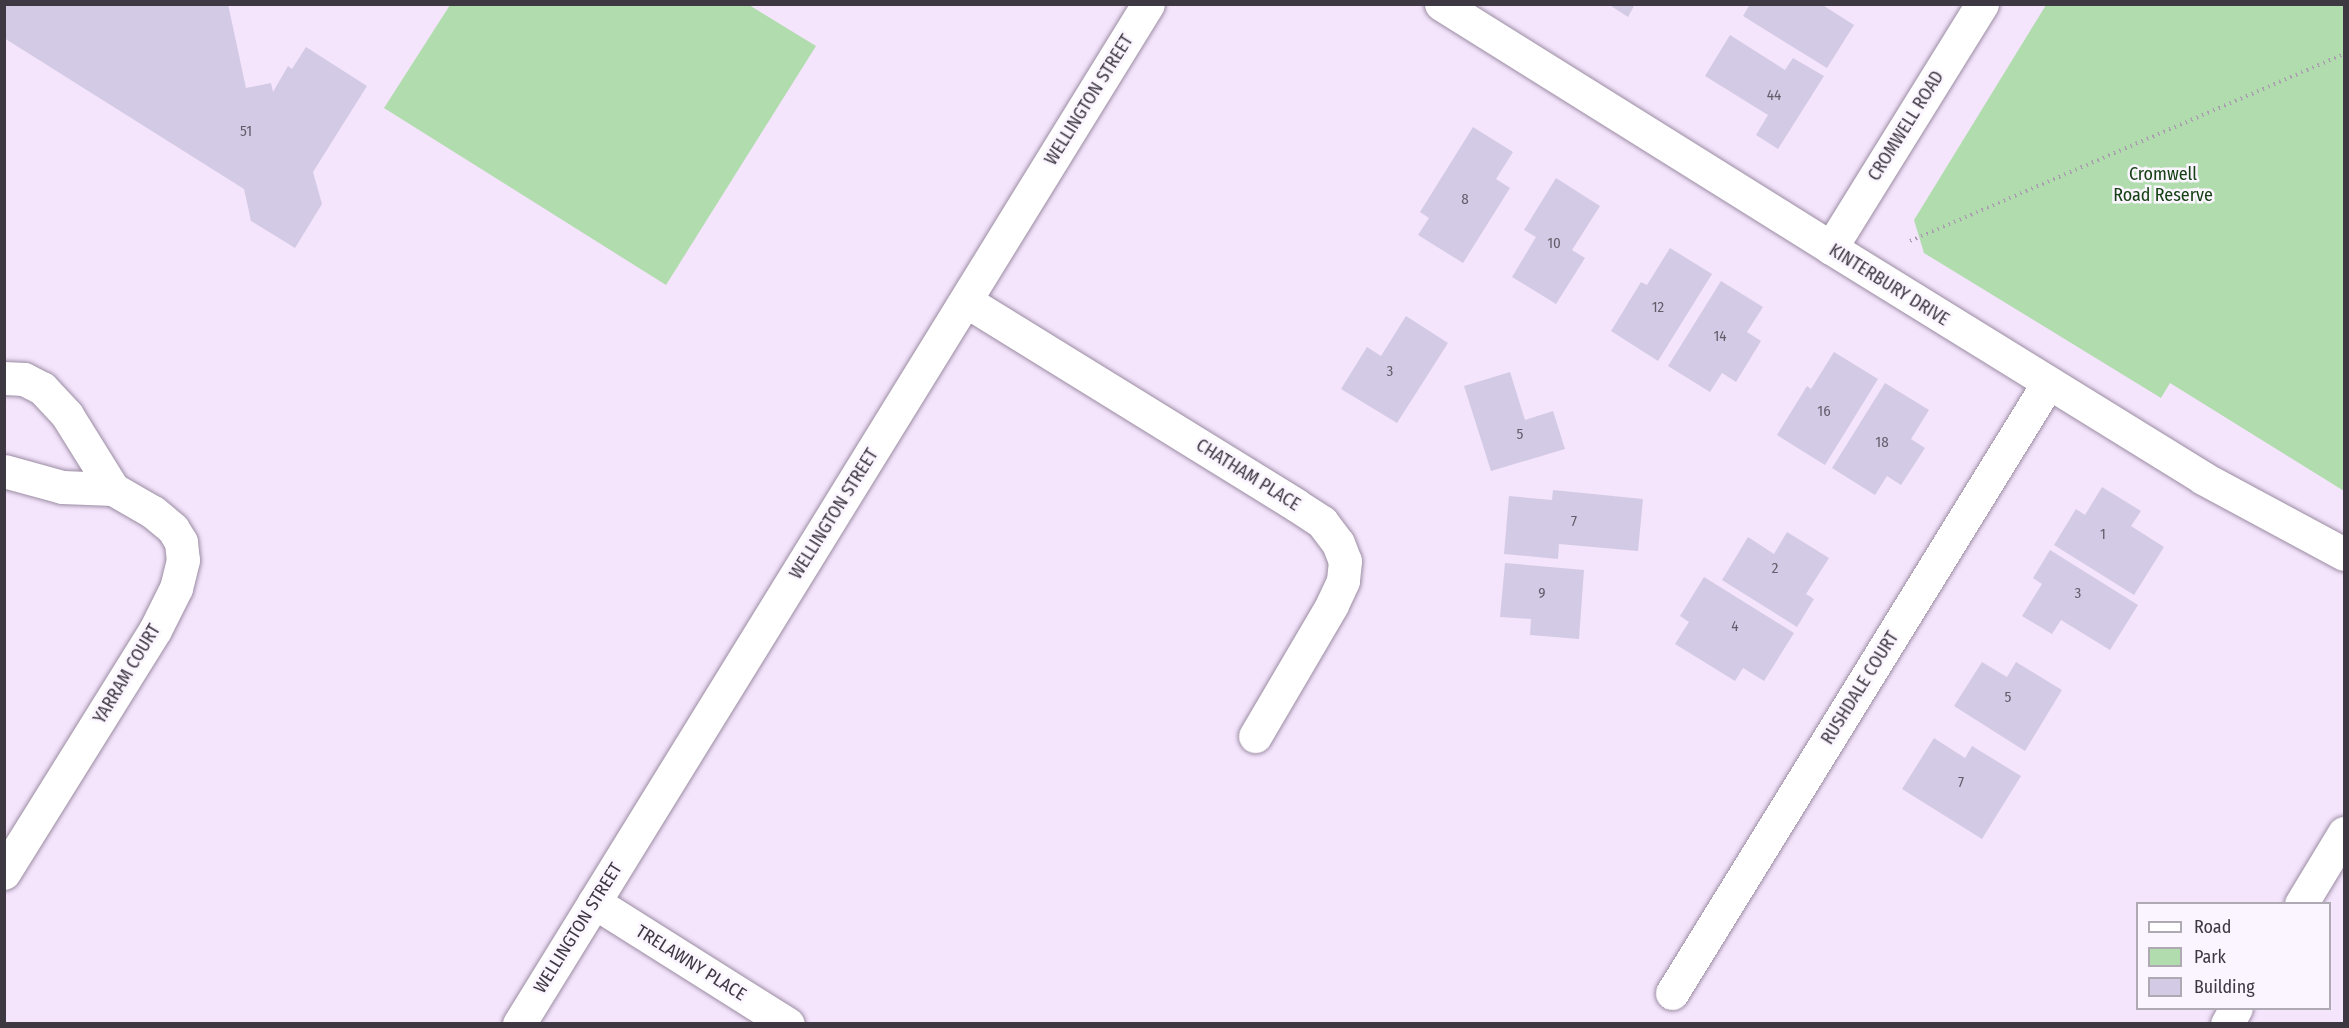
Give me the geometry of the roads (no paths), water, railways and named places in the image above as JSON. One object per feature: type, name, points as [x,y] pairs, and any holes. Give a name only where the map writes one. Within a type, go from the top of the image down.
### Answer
[{"type":"street","name":"WELLINGTON STREET","points":[[519,1023],[1148,4]]},
{"type":"street","name":"KINTERBURY DRIVE","points":[[1440,4],[2203,478],[2344,554]]},
{"type":"street","name":"CROMWELL ROAD","points":[[1831,248],[1982,4]]},
{"type":"street","name":"CHATHAM PLACE","points":[[966,301],[1296,505],[1322,522],[1338,543],[1345,561],[1343,580],[1332,605],[1255,736]]},
{"type":"street","name":"YARRAM COURT","points":[[4,378],[24,380],[42,388],[67,415],[113,489]]},
{"type":"street","name":"RUSHDALE COURT","points":[[1671,993],[2048,383]]},
{"type":"street","name":"YARRAM COURT","points":[[4,471],[62,487],[113,489],[153,512],[173,528],[181,542],[183,560],[176,588],[155,630],[4,873]]},
{"type":"street","points":[[2302,902],[2344,833]]},
{"type":"street","name":"TRELAWNY PLACE","points":[[594,902],[788,1023]]},
{"type":"street","points":[[2227,1023],[2235,1010]]},
{"type":"park label","name":"Cromwell Road Reserve","points":[[2163,186]]}]
